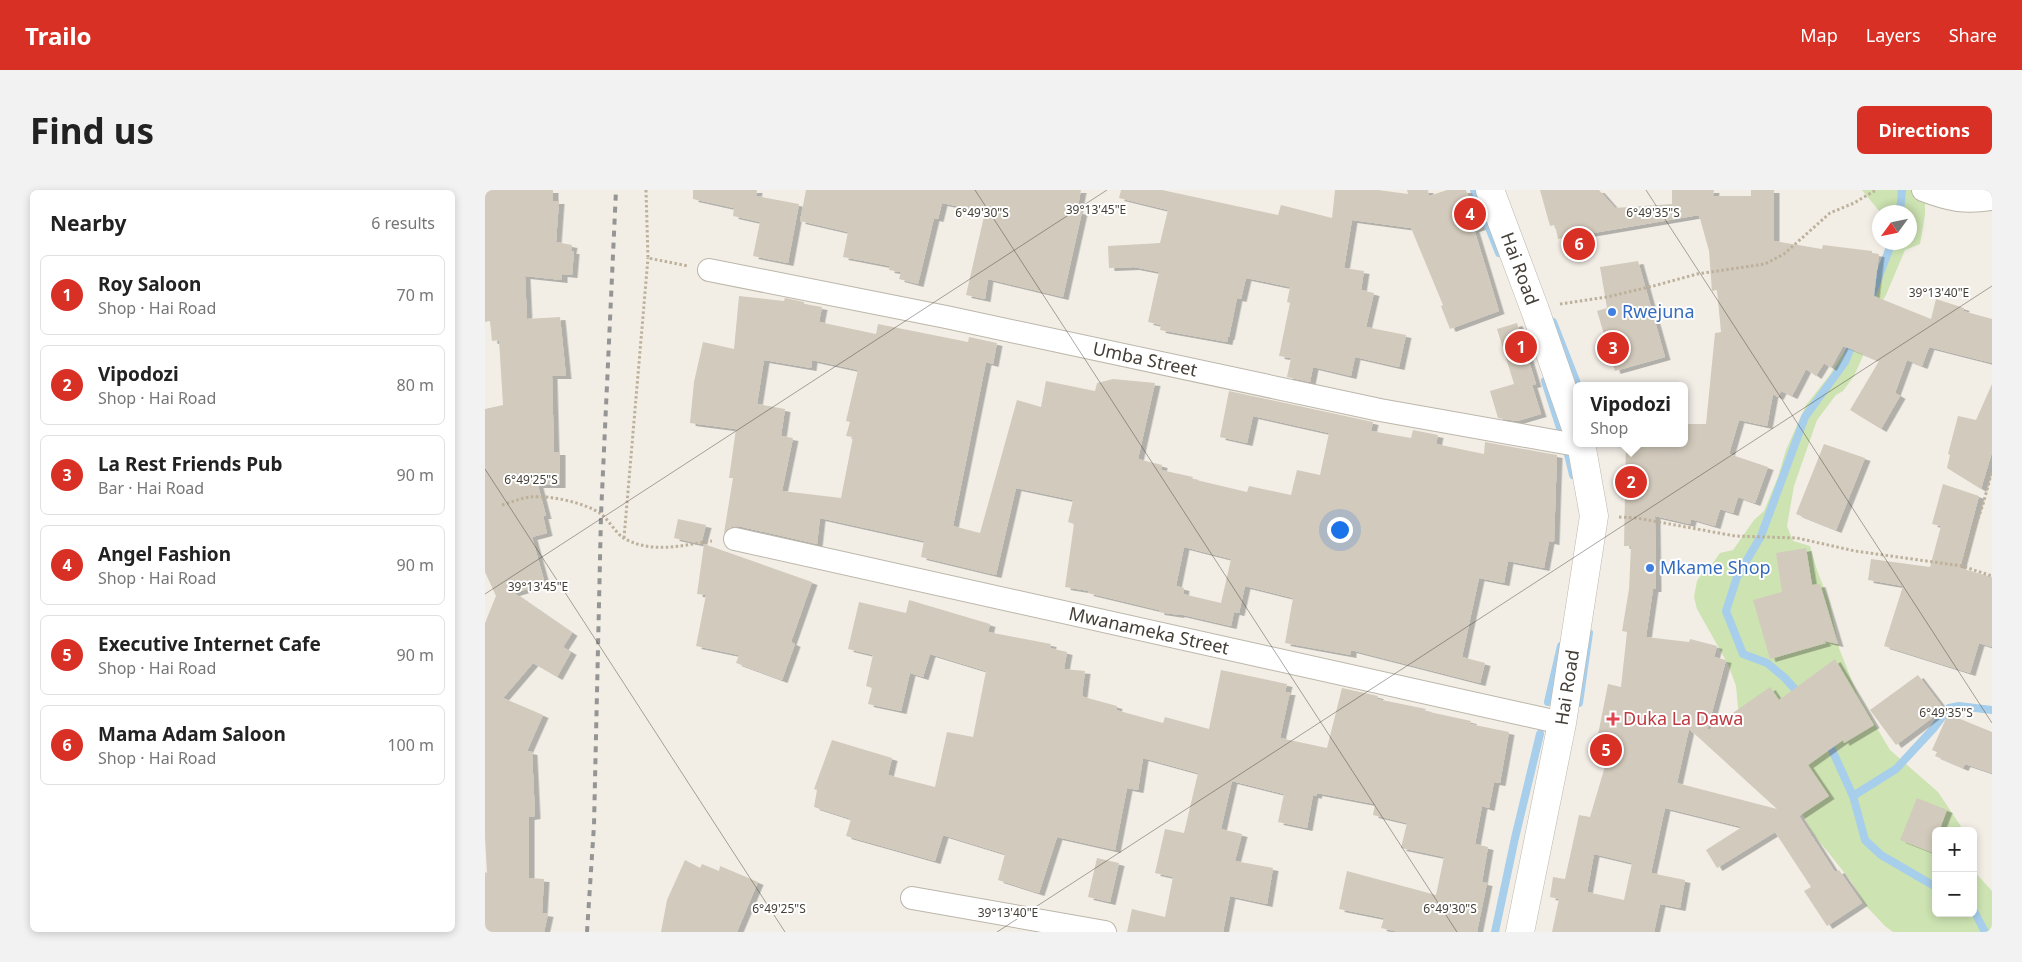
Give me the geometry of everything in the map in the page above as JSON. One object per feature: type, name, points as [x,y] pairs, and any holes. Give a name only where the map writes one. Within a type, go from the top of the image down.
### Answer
[{"type":"street","name":"Hai Road","points":[[1489,190],[1535,310],[1573,420]]},
{"type":"street","points":[[1923,190],[1947,199],[1971,202],[1992,199]]},
{"type":"street","name":"Umba Street","points":[[709,270],[946,317],[1380,410],[1573,439]]},
{"type":"street","name":"Hai Road","points":[[1520,932],[1562,723],[1594,516],[1581,447]]},
{"type":"street","name":"Mwanameka Street","points":[[735,539],[1562,723]]},
{"type":"street","points":[[912,898],[1105,932]]},
{"type":"path","points":[[624,538],[649,258],[646,190]]},
{"type":"path","points":[[1535,310],[1547,306],[1640,289],[1697,274],[1765,264],[1784,254],[1830,213],[1855,203],[1876,190]]},
{"type":"path","points":[[649,258],[709,270]]},
{"type":"path","points":[[1962,566],[1992,471]]},
{"type":"path","points":[[502,505],[534,497],[551,498],[587,506],[601,515],[624,538],[641,544],[661,547],[685,547],[735,539]]},
{"type":"path","points":[[1594,516],[1637,518],[1735,536],[1797,538],[1855,551],[1962,566],[1992,576]]},
{"type":"green space","points":[[1862,190],[1925,190],[1925,215],[1920,244],[1917,245],[1917,205],[1874,205]]},
{"type":"green space","points":[[1885,250],[1905,250],[1886,295],[1862,335],[1863,356],[1854,376],[1843,391],[1836,395],[1817,420],[1794,486],[1787,526],[1793,541],[1810,546],[1829,601],[1839,648],[1858,696],[1890,750],[1938,792],[1961,827],[1932,827],[1932,917],[1977,917],[1977,874],[1992,891],[1992,932],[1893,932],[1866,906],[1851,881],[1815,836],[1738,708],[1736,686],[1728,664],[1697,609],[1694,597],[1697,581],[1704,570],[1713,563],[1720,553],[1733,550],[1754,520],[1764,511],[1778,477],[1786,450],[1806,405],[1829,376],[1874,304]]},
{"type":"building","points":[[485,190],[553,190],[553,201],[559,201],[556,242],[572,245],[571,251],[574,251],[572,275],[562,274],[562,280],[525,276],[527,319],[560,317],[566,376],[552,376],[554,452],[560,452],[560,485],[538,485],[546,516],[543,516],[547,533],[532,537],[545,584],[514,593],[572,633],[563,647],[571,652],[557,677],[533,663],[503,698],[543,715],[527,751],[532,752],[535,816],[529,817],[529,878],[544,879],[542,913],[548,914],[544,932],[485,932],[485,872],[487,873],[485,837],[485,623],[496,596],[485,572],[485,409],[503,405],[499,340],[492,341],[490,321],[485,322]]},
{"type":"building","points":[[693,190],[757,190],[756,196],[799,204],[788,263],[753,256],[760,222],[733,216],[734,208],[693,199]]},
{"type":"building","points":[[806,190],[1081,190],[1077,211],[1082,212],[1063,297],[988,279],[985,299],[966,295],[985,212],[942,203],[938,219],[934,218],[918,284],[899,279],[901,272],[889,270],[890,266],[843,257],[848,232],[800,221]]},
{"type":"building","points":[[1121,190],[1162,190],[1278,215],[1281,205],[1332,218],[1335,190],[1378,190],[1408,194],[1407,190],[1428,190],[1429,196],[1447,190],[1466,190],[1480,227],[1474,229],[1499,311],[1450,329],[1441,306],[1443,305],[1411,228],[1352,220],[1344,268],[1364,271],[1361,290],[1374,293],[1366,327],[1406,335],[1399,367],[1355,357],[1351,376],[1313,367],[1310,382],[1287,377],[1291,358],[1279,356],[1290,303],[1287,302],[1290,287],[1246,278],[1241,299],[1237,298],[1227,342],[1160,330],[1161,325],[1148,322],[1159,272],[1134,267],[1109,268],[1108,246],[1160,243],[1168,210],[1119,198]]},
{"type":"building","points":[[1540,190],[1599,190],[1615,208],[1672,204],[1672,190],[1714,190],[1713,196],[1751,196],[1751,190],[1774,190],[1774,241],[1822,249],[1823,245],[1872,251],[1872,253],[1879,254],[1874,296],[1931,319],[1936,299],[1964,308],[1963,311],[1992,319],[1992,363],[1929,347],[1922,366],[1907,360],[1895,393],[1900,396],[1881,429],[1850,410],[1879,361],[1843,346],[1831,368],[1824,363],[1816,376],[1806,369],[1792,396],[1781,391],[1778,397],[1773,394],[1767,426],[1739,420],[1729,454],[1768,467],[1755,503],[1738,497],[1733,513],[1720,509],[1715,526],[1691,519],[1690,524],[1655,516],[1656,589],[1653,589],[1646,637],[1689,642],[1690,639],[1717,646],[1714,657],[1726,660],[1707,731],[1770,687],[1779,700],[1835,659],[1874,725],[1844,743],[1843,740],[1808,765],[1829,796],[1799,816],[1835,872],[1839,870],[1862,903],[1827,926],[1804,891],[1811,887],[1775,832],[1717,868],[1706,850],[1742,827],[1665,808],[1651,873],[1685,880],[1680,908],[1660,904],[1654,932],[1552,932],[1559,899],[1550,897],[1553,877],[1565,879],[1579,815],[1590,817],[1606,763],[1593,760],[1608,684],[1621,687],[1627,632],[1622,631],[1629,589],[1631,546],[1624,546],[1626,447],[1688,447],[1688,424],[1706,424],[1715,333],[1721,332],[1717,290],[1712,291],[1709,251],[1699,215],[1558,239],[1555,225],[1550,226]],"holes":[[[1689,729],[1777,809],[1677,783]],[[1594,854],[1632,863],[1624,900],[1587,892]]]},
{"type":"building","points":[[1638,261],[1665,357],[1615,371],[1597,311],[1607,308],[1600,267]]},
{"type":"building","points":[[739,296],[784,301],[785,298],[804,302],[804,304],[822,307],[819,322],[876,334],[878,324],[968,342],[969,337],[997,343],[993,364],[986,362],[953,526],[980,533],[1017,400],[1041,407],[1046,381],[1095,391],[1097,383],[1113,379],[1155,383],[1138,459],[1162,465],[1161,470],[1247,492],[1249,486],[1291,495],[1297,470],[1320,475],[1329,433],[1253,416],[1247,443],[1220,437],[1229,391],[1373,422],[1371,431],[1411,438],[1413,430],[1438,435],[1436,444],[1484,454],[1485,442],[1557,455],[1554,542],[1549,541],[1544,568],[1508,561],[1504,583],[1479,578],[1462,657],[1485,663],[1480,683],[1351,650],[1351,655],[1285,643],[1293,598],[1245,586],[1239,613],[1234,612],[1231,626],[1179,614],[1159,612],[1159,610],[1088,593],[1089,591],[1065,587],[1074,524],[1068,522],[1073,500],[1016,488],[996,575],[921,557],[924,541],[820,518],[817,544],[738,526],[731,527],[724,533],[733,478],[729,478],[736,429],[690,423],[694,382],[703,342],[734,349]],"holes":[[[764,360],[811,368],[812,360],[858,370],[846,421],[850,422],[846,436],[853,437],[841,498],[782,491],[793,438],[781,436],[785,409],[757,404]],[[1184,547],[1231,559],[1221,603],[1183,594],[1184,588],[1176,586]]]},
{"type":"building","points":[[1517,323],[1536,384],[1532,385],[1541,414],[1517,421],[1498,418],[1490,391],[1514,384],[1497,329]]},
{"type":"building","points":[[1992,384],[1992,452],[1981,489],[1947,468],[1950,455],[1948,454],[1958,416],[1976,420]]},
{"type":"building","points":[[1824,444],[1865,458],[1836,530],[1796,514]]},
{"type":"building","points":[[1943,484],[1979,496],[1960,568],[1992,577],[1992,647],[1979,643],[1970,673],[1884,646],[1903,586],[1868,580],[1871,559],[1930,567],[1941,526],[1932,524]]},
{"type":"building","points":[[678,519],[706,525],[701,544],[674,538]]},
{"type":"building","points":[[704,544],[812,582],[791,642],[795,644],[782,680],[736,663],[739,655],[696,646],[706,595],[697,594]]},
{"type":"building","points":[[1806,548],[1812,585],[1820,584],[1838,644],[1824,641],[1826,643],[1770,659],[1753,600],[1782,592],[1776,553]]},
{"type":"building","points":[[909,600],[990,624],[988,632],[1051,644],[1050,648],[1067,652],[1064,669],[1085,671],[1082,695],[1084,697],[1117,706],[1116,710],[1163,723],[1165,717],[1209,729],[1221,670],[1287,684],[1285,692],[1290,692],[1280,738],[1327,748],[1342,688],[1378,696],[1377,699],[1471,721],[1470,724],[1509,732],[1500,783],[1494,782],[1489,808],[1482,806],[1475,844],[1488,847],[1482,882],[1487,883],[1477,932],[1399,932],[1381,928],[1384,918],[1339,909],[1347,871],[1436,895],[1444,857],[1401,848],[1407,823],[1373,815],[1375,804],[1317,793],[1316,796],[1313,795],[1307,828],[1278,822],[1284,794],[1232,781],[1221,829],[1242,834],[1235,861],[1273,868],[1267,904],[1230,896],[1223,932],[1127,932],[1132,909],[1165,917],[1173,877],[1155,873],[1165,829],[1184,833],[1198,773],[1143,758],[1138,790],[1127,788],[1115,850],[1057,837],[1039,893],[998,880],[1005,854],[943,835],[935,861],[846,836],[851,819],[814,807],[817,790],[814,789],[832,740],[892,758],[888,775],[935,787],[947,732],[973,737],[986,671],[930,654],[923,677],[910,673],[901,711],[868,704],[872,688],[866,686],[873,655],[848,649],[859,602],[906,613]]},
{"type":"building","points":[[1918,675],[1944,709],[1896,745],[1870,710]]},
{"type":"building","points":[[1948,714],[1992,732],[1992,773],[1965,764],[1963,768],[1935,756],[1937,752],[1932,750]]},
{"type":"building","points":[[1917,798],[1947,810],[1941,827],[1932,827],[1932,852],[1900,840]]},
{"type":"building","points":[[1097,858],[1119,863],[1110,902],[1088,897]]},
{"type":"building","points":[[685,860],[700,868],[702,864],[719,871],[720,866],[758,882],[737,932],[661,932],[667,900]]},
{"type":"waterway","points":[[1474,190],[1499,253]]},
{"type":"waterway","points":[[1901,205],[1902,190]]},
{"type":"waterway","points":[[1871,297],[1889,250]]},
{"type":"waterway","points":[[1553,322],[1576,382]]},
{"type":"waterway","points":[[1801,696],[1784,677],[1767,663],[1743,654],[1726,611],[1737,577],[1761,536],[1805,417],[1845,362],[1854,340]]},
{"type":"waterway","points":[[1545,381],[1562,434]]},
{"type":"waterway","points":[[1567,450],[1573,475]]},
{"type":"waterway","points":[[1579,703],[1589,633]]},
{"type":"waterway","points":[[1548,702],[1561,646]]},
{"type":"waterway","points":[[1853,796],[1896,769],[1933,729],[1949,708],[1959,706],[1992,710]]},
{"type":"waterway","points":[[1495,932],[1540,734]]},
{"type":"waterway","points":[[1827,739],[1853,796],[1865,840],[1881,855],[1932,885]]},
{"type":"waterway","points":[[1977,917],[1985,932]]},
{"type":"railway","points":[[587,932],[594,825],[601,515],[616,190]]},
{"type":"place","name":"Angel Fashion","points":[[1470,214]]},
{"type":"place","name":"Mama Adam Saloon","points":[[1579,244]]},
{"type":"place","name":"Rwejuna","points":[[1612,312]]},
{"type":"place","name":"Roy Saloon","points":[[1521,347]]},
{"type":"place","name":"La Rest Friends Pub","points":[[1613,348]]},
{"type":"place","name":"Vipodozi","points":[[1631,482]]},
{"type":"place","name":"Mkame Shop","points":[[1650,568]]},
{"type":"place","name":"Duka La Dawa","points":[[1613,719]]},
{"type":"place","name":"Executive Internet Cafe","points":[[1606,750]]}]
